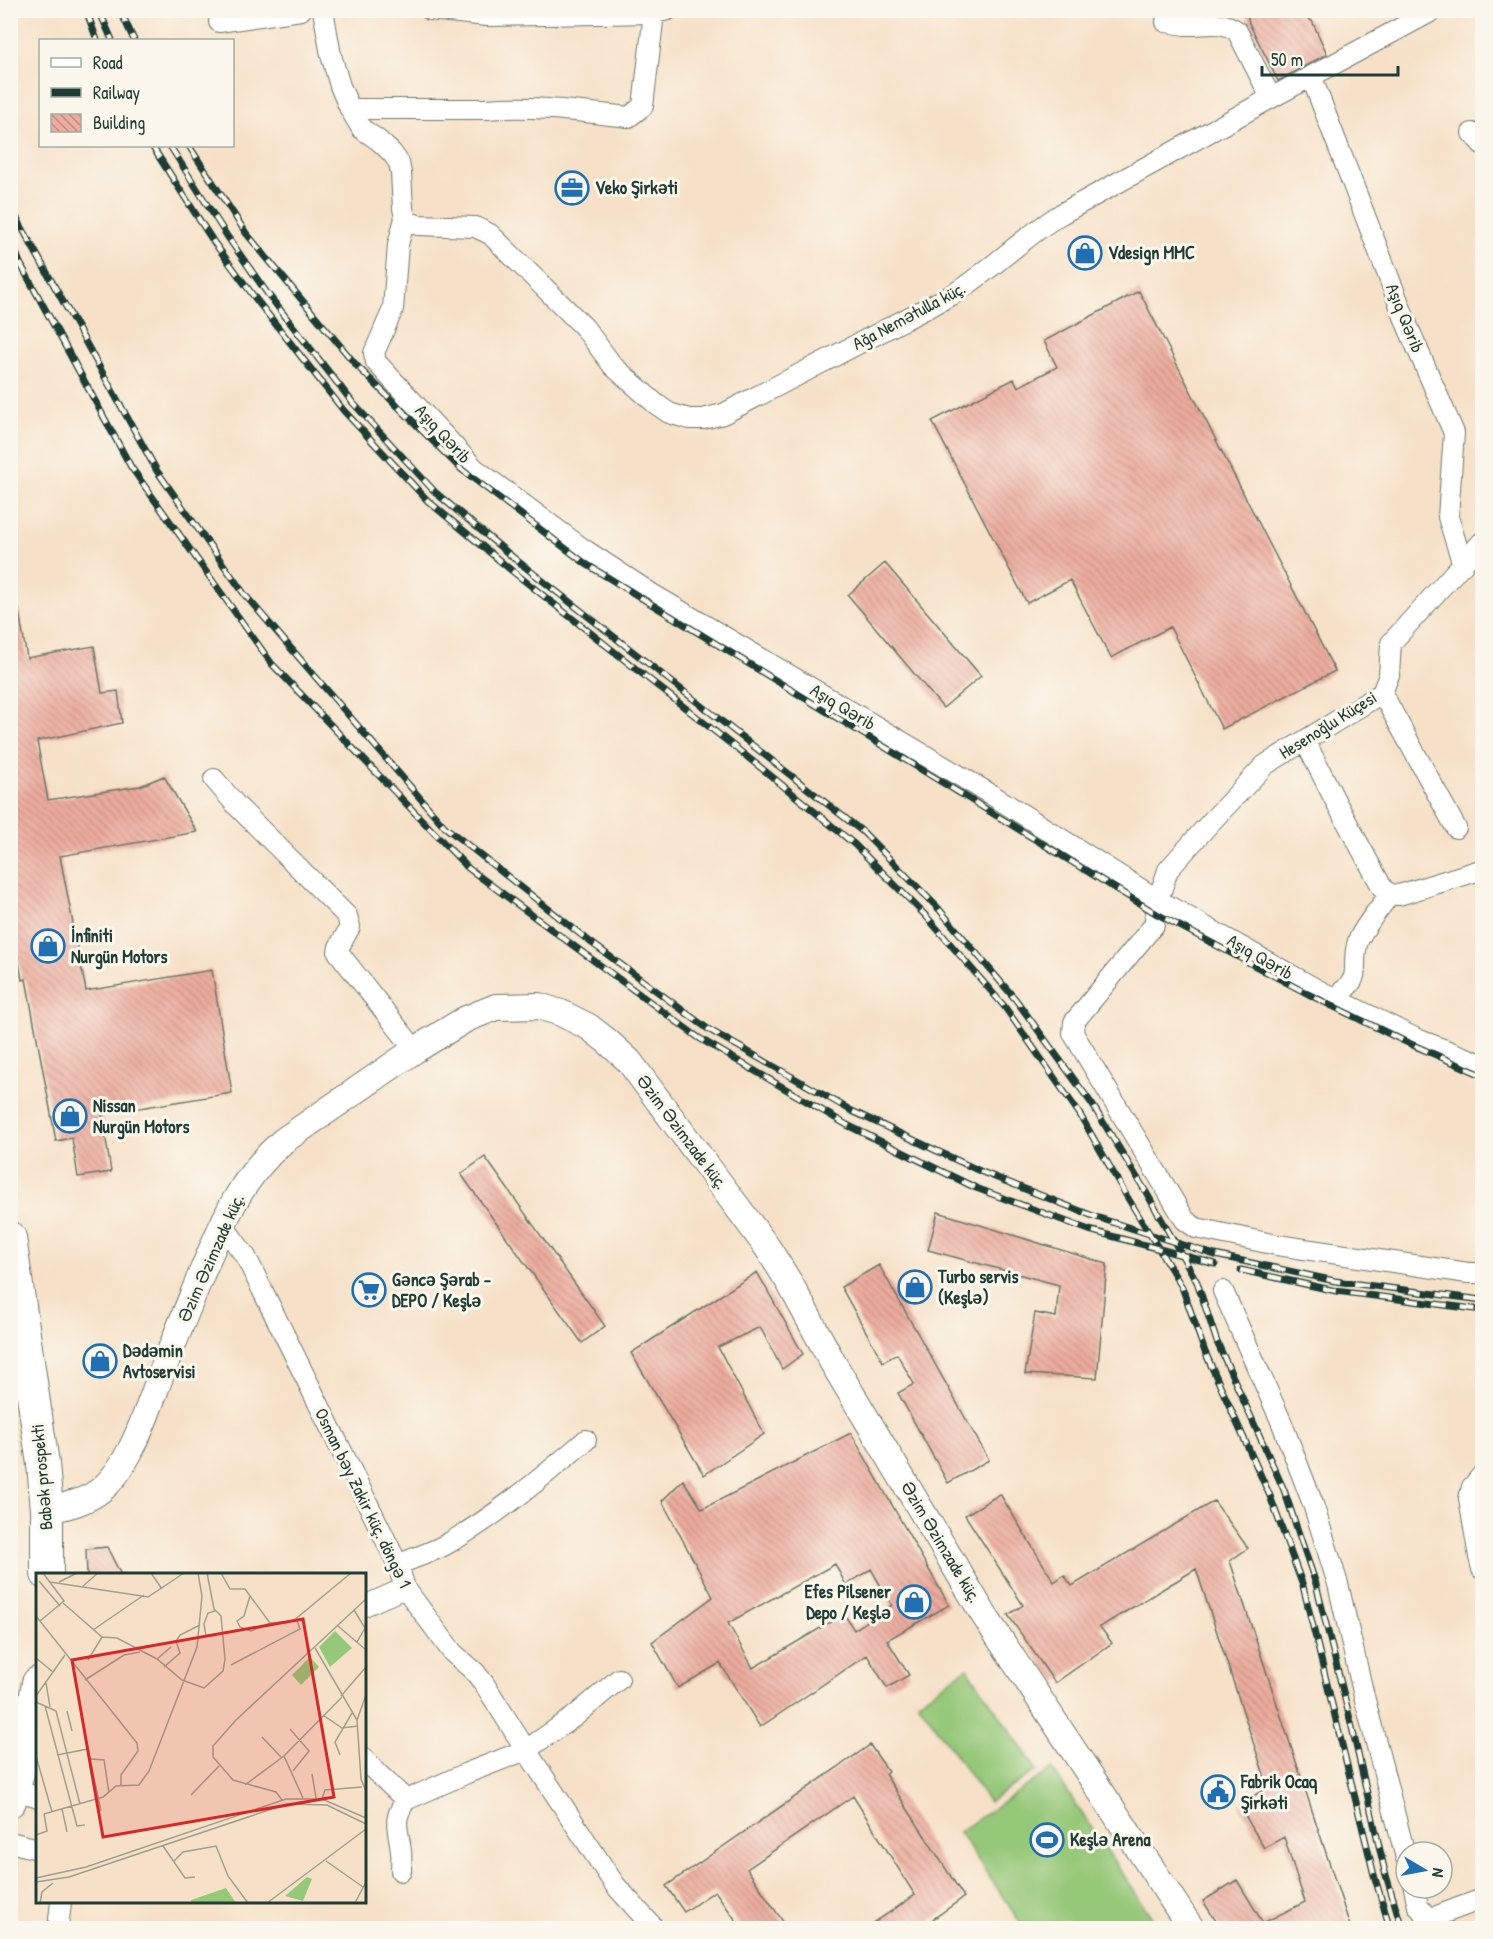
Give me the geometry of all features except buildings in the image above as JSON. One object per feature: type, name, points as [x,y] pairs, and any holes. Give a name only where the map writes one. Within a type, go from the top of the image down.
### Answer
[{"type":"main road","name":"Babək prospekti","points":[[10,1238],[41,1447],[47,1510],[47,1573]]},
{"type":"main road","points":[[21,1796],[27,1741],[36,1695]]},
{"type":"street","points":[[219,22],[301,10]]},
{"type":"street","name":"Aşıq Qərib","points":[[323,10],[331,55],[350,109],[362,129],[392,153],[402,173],[405,218],[398,244],[393,309],[374,353],[376,362],[474,468],[582,548],[652,594],[992,795],[1158,900],[1333,998],[1417,1039],[1482,1064]]},
{"type":"street","points":[[350,109],[551,109],[629,117],[643,106],[661,12],[488,16],[430,10]]},
{"type":"street","name":"Ağa Nemətulla küç.","points":[[405,218],[418,225],[475,226],[490,234],[584,327],[613,366],[656,404],[669,413],[689,419],[703,419],[723,414],[952,295],[980,276],[1048,222],[1434,10]]},
{"type":"street","points":[[1166,22],[1185,25],[1223,24],[1231,26],[1237,31],[1271,98]]},
{"type":"street","name":"Aşıq Qərib","points":[[1311,76],[1404,317],[1454,433],[1448,517],[1463,565]]},
{"type":"street","name":"Hesenoğlu Küçesi","points":[[1482,542],[1391,643],[1389,675],[1382,693],[1265,765],[1168,870],[1158,900],[1154,925],[1074,1022],[1072,1033],[1185,1220],[1196,1228],[1277,1245],[1468,1273],[1482,1273]]},
{"type":"street","points":[[1382,693],[1456,828]]},
{"type":"street","points":[[1305,741],[1383,889],[1390,894],[1399,895],[1482,871]]},
{"type":"street","points":[[214,779],[236,805],[347,916],[350,927],[338,952],[415,1050]]},
{"type":"street","points":[[1333,998],[1350,984],[1355,974],[1359,941],[1390,894]]},
{"type":"street","name":"Əzim Əzimzade küç.","points":[[47,1510],[90,1498],[103,1488],[118,1470],[146,1415],[220,1229],[240,1190],[266,1156],[283,1141],[415,1050],[466,1019],[496,1007],[539,1006],[561,1013],[589,1027],[629,1061],[767,1247],[789,1282],[833,1363],[984,1615],[1191,1929]]},
{"type":"street","name":"Osman bəy Zakir küç. döngə 1","points":[[220,1229],[230,1234],[246,1257],[398,1564],[405,1588],[453,1653],[475,1672],[485,1685],[615,1885],[654,1929]]},
{"type":"street","points":[[1223,1291],[1281,1421],[1313,1504],[1338,1584],[1401,1840]]},
{"type":"street","points":[[398,1564],[442,1546],[486,1520],[504,1508],[586,1440]]},
{"type":"street","points":[[1482,1475],[1472,1487],[1469,1499],[1482,1569]]},
{"type":"street","points":[[366,1605],[405,1588]]},
{"type":"street","points":[[401,1871],[401,1851],[396,1823],[398,1811],[406,1800],[526,1750],[575,1716],[618,1679]]},
{"type":"street","points":[[367,1766],[406,1800]]},
{"type":"street","points":[[10,1842],[36,1849]]},
{"type":"street","points":[[1417,1900],[1418,1906],[1427,1917],[1434,1917],[1482,1899]]},
{"type":"street","points":[[58,1929],[61,1903]]},
{"type":"green space","points":[[967,1668],[1037,1770],[989,1802],[918,1702]]},
{"type":"green space","points":[[1052,1769],[1159,1928],[1024,1928],[959,1832]]},
{"type":"railway","points":[[86,10],[97,39]]},
{"type":"railway","points":[[99,10],[112,39]]},
{"type":"railway","points":[[120,10],[134,39]]},
{"type":"railway","points":[[153,147],[213,241],[255,298],[344,411],[428,501],[854,844],[926,916],[1004,1006],[1079,1113],[1182,1287],[1205,1352],[1270,1496],[1303,1586],[1374,1875],[1390,1928]]},
{"type":"railway","points":[[171,147],[227,236],[267,293],[353,403],[436,493],[515,559],[863,832],[938,908],[1016,1000],[1092,1104],[1146,1192],[1197,1282],[1217,1342],[1284,1490],[1316,1584],[1385,1872],[1402,1928]]},
{"type":"railway","points":[[190,147],[246,233],[357,366],[461,469],[586,564],[1157,914],[1312,996],[1404,1041],[1482,1075]]},
{"type":"railway","points":[[10,206],[157,471],[245,595],[445,827],[589,941],[708,1029],[852,1111],[982,1172],[1093,1216],[1215,1255],[1335,1281],[1482,1300]]},
{"type":"railway","points":[[10,237],[20,263],[131,467],[272,664],[468,868],[699,1038],[847,1125],[976,1188],[1089,1230],[1215,1264]]},
{"type":"railway","points":[[1241,1270],[1336,1291],[1482,1310]]},
{"type":"place","name":"Veko Şirkəti","points":[[572,188]]},
{"type":"place","name":"Vdesign MMC","points":[[1085,253]]},
{"type":"place","name":"İnfiniti Nurgün Motors","points":[[48,946]]},
{"type":"place","name":"Nissan Nurgün Motors","points":[[70,1116]]},
{"type":"place","name":"Turbo servis (Keşlə)","points":[[915,1287]]},
{"type":"place","name":"Gəncə Şərab - DEPO / Keşlə","points":[[369,1290]]},
{"type":"place","name":"Dədəmin Avtoservisi","points":[[100,1361]]},
{"type":"place","name":"Efes Pilsener Depo / Keşlə","points":[[914,1602]]},
{"type":"place","name":"Fabrik Ocaq Şirkəti","points":[[1218,1792]]},
{"type":"place","name":"Keşlə Arena","points":[[1047,1840]]}]
